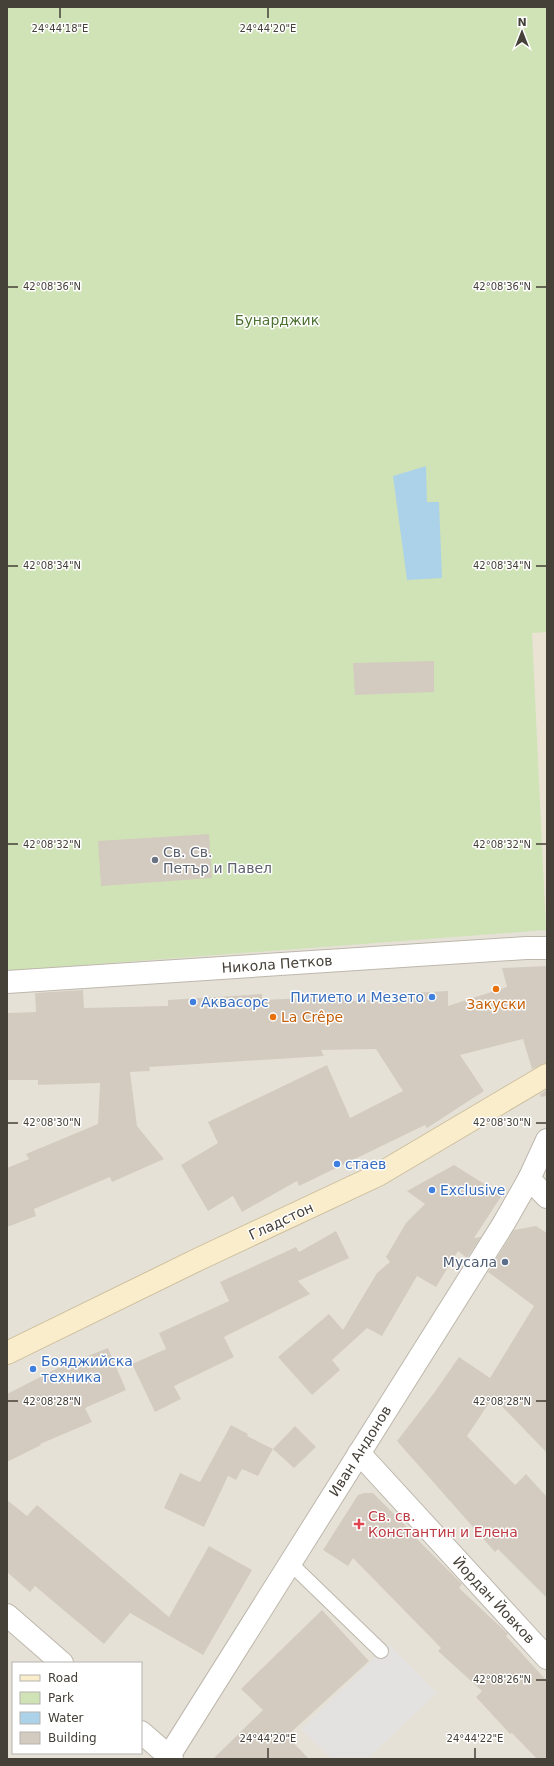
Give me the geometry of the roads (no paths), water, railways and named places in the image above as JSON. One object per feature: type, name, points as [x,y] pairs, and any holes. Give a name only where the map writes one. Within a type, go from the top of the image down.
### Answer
[{"type":"street","name":"Никола Петков","points":[[7,982],[518,948],[547,948]]},
{"type":"street","name":"Гладстон","points":[[7,1353],[199,1259],[378,1175],[547,1075]]},
{"type":"street","name":"Иван Андонов","points":[[170,1758],[290,1563],[504,1223],[529,1179],[547,1140]]},
{"type":"street","points":[[529,1179],[547,1197]]},
{"type":"street","name":"Йордан Йовков","points":[[359,1453],[547,1658]]},
{"type":"street","points":[[7,1615],[61,1662]]},
{"type":"street","points":[[142,1733],[170,1758]]},
{"type":"lane","points":[[290,1563],[381,1651]]},
{"type":"water","points":[[426,466],[427,502],[439,502],[442,578],[407,580],[393,476]]},
{"type":"place","name":"Св. Св. Петър и Павел","points":[[155,860]]},
{"type":"place","name":"Закуски","points":[[496,989]]},
{"type":"place","name":"Питието и Мезето","points":[[432,997]]},
{"type":"place","name":"Аквасорс","points":[[193,1002]]},
{"type":"place","name":"La Crêpe","points":[[273,1017]]},
{"type":"place","name":"стаев","points":[[337,1164]]},
{"type":"place","name":"Exclusive","points":[[432,1190]]},
{"type":"place","name":"Мусала","points":[[505,1262]]},
{"type":"place","name":"Бояджийска техника","points":[[33,1369]]},
{"type":"place","name":"Св. св. Константин и Елена","points":[[359,1524]]},
{"type":"park label","name":"Бунарджик","points":[[277,320]]}]
